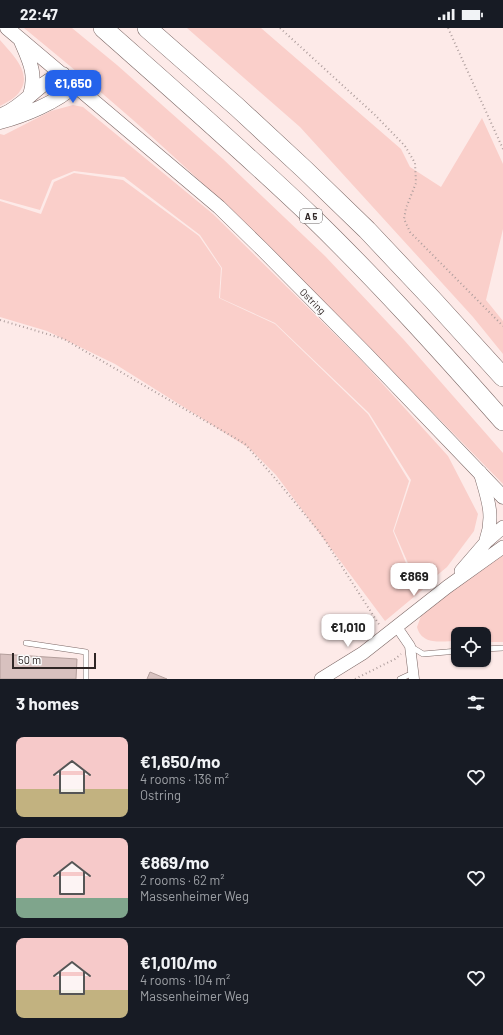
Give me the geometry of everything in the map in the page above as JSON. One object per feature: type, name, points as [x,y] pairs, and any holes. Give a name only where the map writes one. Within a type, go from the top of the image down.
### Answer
[{"type":"highway","name":"A 5","points":[[103,28],[194,107],[312,217],[446,356],[503,421]]},
{"type":"highway","points":[[147,28],[243,112],[367,230],[503,378]]},
{"type":"main road","points":[[0,115],[21,104],[46,82],[63,74],[7,28]]},
{"type":"main road","points":[[19,37],[31,66],[33,82],[30,95]]},
{"type":"main road","name":"Ostring","points":[[63,74],[219,208],[262,249],[366,354],[503,497]]},
{"type":"main road","points":[[0,122],[14,118],[53,101],[75,85]]},
{"type":"street","points":[[480,472],[489,502],[490,530],[486,542]]},
{"type":"street","points":[[447,587],[486,542],[503,527]]},
{"type":"street","points":[[321,679],[363,653],[447,587],[503,546]]},
{"type":"street","points":[[397,627],[410,646],[414,676]]},
{"type":"lane","points":[[26,643],[86,652],[86,679]]},
{"type":"lane","points":[[410,646],[423,654],[451,652]]},
{"type":"lane","points":[[491,649],[503,648]]},
{"type":"lane","points":[[400,679],[414,676]]},
{"type":"path","points":[[280,28],[375,115],[405,146],[415,163],[416,183],[406,208],[404,219],[410,232],[503,326]]},
{"type":"path","points":[[448,28],[503,149]]},
{"type":"path","points":[[0,320],[64,339],[245,444],[274,476],[321,534],[386,635]]},
{"type":"path","points":[[355,679],[395,659],[410,646]]},
{"type":"shaded area","points":[[24,28],[72,28],[117,65],[223,159],[325,256],[404,340],[503,453],[503,484],[315,293],[200,181],[157,141]]},
{"type":"shaded area","points":[[187,28],[261,28],[401,149],[410,167],[441,187],[482,118],[503,164],[503,229],[486,300],[503,321],[503,354],[473,317],[300,127]]},
{"type":"shaded area","points":[[0,40],[15,57],[24,77],[23,84],[16,96],[0,106]]},
{"type":"shaded area","points":[[73,105],[83,107],[213,214],[361,360],[448,456],[478,514],[474,531],[447,567],[429,582],[414,577],[394,531],[411,480],[369,413],[275,323],[220,298],[222,268],[200,235],[124,177],[74,171],[52,180],[40,210],[0,199],[0,134],[4,135],[51,111]]},
{"type":"shaded area","points":[[74,173],[123,180],[199,236],[221,268],[219,298],[275,324],[368,414],[409,481],[393,531],[412,578],[427,586],[385,621],[276,475],[249,448],[115,364],[47,331],[0,317],[0,201],[41,214],[54,182]]},
{"type":"shaded area","points":[[503,550],[503,642],[491,642],[491,627],[451,627],[451,641],[439,642],[428,640],[420,633],[417,627],[421,616],[465,579]]},
{"type":"building","points":[[0,654],[77,659],[76,679],[0,679]]},
{"type":"building","points":[[150,672],[167,679],[147,679]]}]
